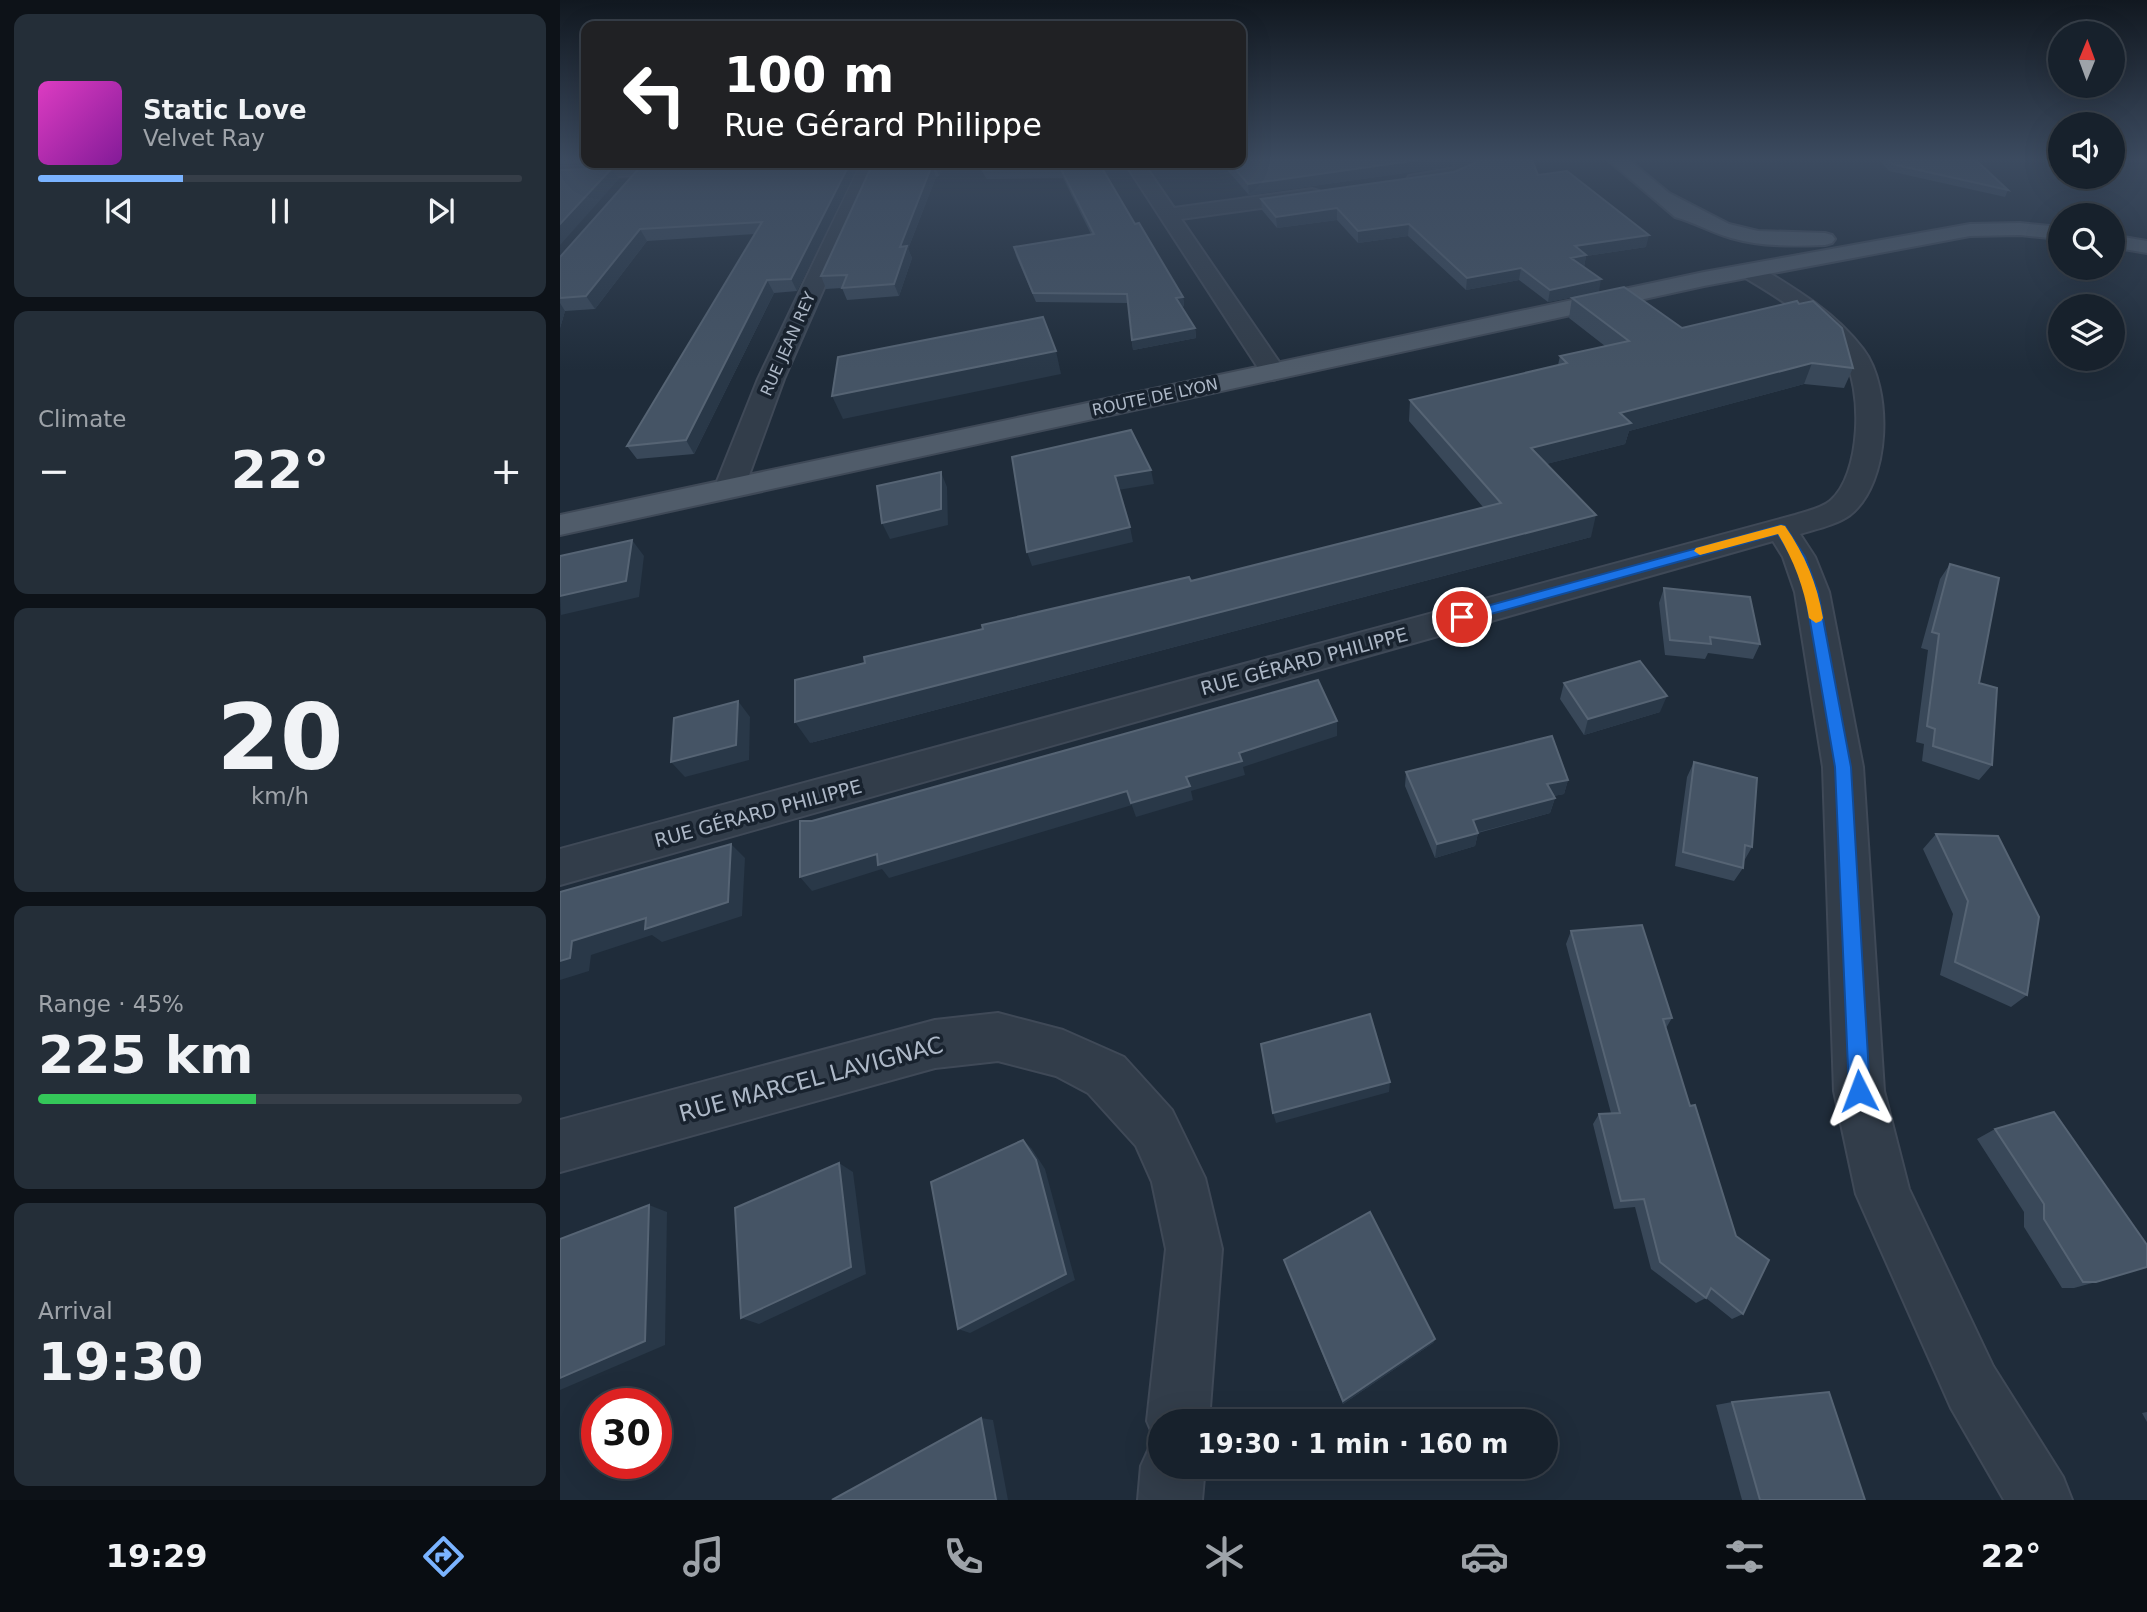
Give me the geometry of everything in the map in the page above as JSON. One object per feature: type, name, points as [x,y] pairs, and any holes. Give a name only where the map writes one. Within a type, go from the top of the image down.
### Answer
[{"type":"main road","points":[[1705,230],[1735,253],[1795,240],[1834,239],[1889,231],[1953,233],[1983,230]]},
{"type":"main road","points":[[2010,230],[2048,232]]},
{"type":"main road","name":"ROUTE DE LYON","points":[[560,525],[1273,372],[1735,253],[1953,233]]},
{"type":"main road","points":[[2125,243],[2147,247]]},
{"type":"street","name":"RUE JEAN REY","points":[[729,489],[772,379],[840,230]]},
{"type":"street","points":[[1158,237],[1167,230]]},
{"type":"street","points":[[1178,230],[1273,372]]},
{"type":"street","name":"RUE GÉRARD PHILIPPE","points":[[560,867],[1781,529],[1841,508],[1863,474],[1870,402],[1866,377],[1857,357],[1841,338],[1735,253]]},
{"type":"street","points":[[1781,529],[1799,557],[1812,592],[1843,767],[1859,1091],[1884,1194],[1972,1387],[2040,1500]]},
{"type":"street","name":"RUE MARCEL LAVIGNAC","points":[[560,1146],[935,1044],[998,1037],[1063,1054],[1106,1075],[1154,1128],[1178,1178],[1194,1250],[1179,1409]]},
{"type":"street","points":[[1170,1500],[1172,1479]]},
{"type":"building","points":[[584,230],[639,230],[586,296],[560,298],[560,257]]},
{"type":"building","points":[[757,230],[816,230],[791,279],[767,280],[686,440],[627,446]]},
{"type":"building","points":[[842,230],[907,230],[900,247],[907,246],[894,284],[842,288],[847,275],[821,276]]},
{"type":"building","points":[[1092,230],[1143,230],[1183,297],[1176,298],[1195,328],[1132,340],[1127,294],[1033,293],[1014,247],[1094,234]]},
{"type":"building","points":[[1415,230],[1643,230],[1649,235],[1575,246],[1586,255],[1571,258],[1601,279],[1550,290],[1521,268],[1467,278]]},
{"type":"building","points":[[1624,287],[1682,328],[1797,301],[1799,304],[1813,301],[1842,328],[1853,368],[1812,363],[1620,413],[1631,423],[1531,448],[1596,515],[795,722],[795,680],[865,663],[864,657],[983,629],[982,625],[1189,577],[1191,581],[1501,503],[1410,400],[1567,363],[1560,356],[1629,341],[1572,298]]},
{"type":"building","points":[[1043,317],[1056,351],[832,396],[838,357]]},
{"type":"building","points":[[1131,430],[1151,470],[1115,476],[1130,527],[1027,552],[1012,457]]},
{"type":"building","points":[[941,472],[941,509],[882,523],[877,486]]},
{"type":"building","points":[[632,540],[626,581],[560,596],[560,556]]},
{"type":"building","points":[[1950,564],[1999,578],[1979,683],[1997,688],[1992,765],[1933,746],[1935,729],[1927,726],[1939,634],[1932,632]]},
{"type":"building","points":[[1664,588],[1750,597],[1760,644],[1710,637],[1711,644],[1670,640]]},
{"type":"building","points":[[1640,661],[1667,696],[1588,719],[1564,683]]},
{"type":"building","points":[[1318,680],[1337,721],[1239,753],[1242,761],[1186,777],[1190,786],[1131,803],[1127,791],[878,865],[877,854],[800,877],[800,821],[812,821]]},
{"type":"building","points":[[738,701],[736,745],[671,762],[674,718]]},
{"type":"building","points":[[1552,736],[1568,780],[1547,784],[1555,798],[1473,820],[1478,833],[1437,844],[1406,772]]},
{"type":"building","points":[[1694,762],[1757,778],[1752,847],[1745,845],[1743,868],[1683,852]]},
{"type":"building","points":[[1936,834],[1998,836],[2039,917],[2027,995],[1955,962],[1968,901]]},
{"type":"building","points":[[731,844],[728,902],[645,929],[646,918],[572,941],[570,958],[560,961],[560,892]]},
{"type":"building","points":[[1642,925],[1672,1018],[1663,1019],[1690,1106],[1695,1105],[1736,1236],[1769,1260],[1743,1314],[1711,1288],[1706,1298],[1660,1262],[1644,1199],[1621,1201],[1599,1114],[1620,1113],[1571,931]]},
{"type":"building","points":[[1370,1014],[1390,1082],[1273,1113],[1261,1044]]},
{"type":"building","points":[[2054,1112],[2147,1245],[2147,1267],[2096,1282],[2083,1282],[2044,1219],[2044,1204],[1995,1129]]},
{"type":"building","points":[[1023,1140],[1036,1160],[1066,1274],[958,1329],[931,1182]]},
{"type":"building","points":[[839,1163],[851,1267],[741,1318],[735,1208]]},
{"type":"building","points":[[649,1205],[645,1341],[560,1378],[560,1239]]},
{"type":"building","points":[[1370,1212],[1435,1339],[1343,1401],[1284,1260]]},
{"type":"building","points":[[1829,1392],[1865,1500],[1760,1500],[1732,1402]]},
{"type":"building","points":[[981,1418],[996,1500],[832,1500]]},
{"type":"slow traffic","points":[[1700,551],[1781,529],[1799,557],[1812,592],[1816,618]]},
{"type":"route","points":[[1462,617],[1781,529],[1799,557],[1812,592],[1843,767],[1859,1091]]}]
